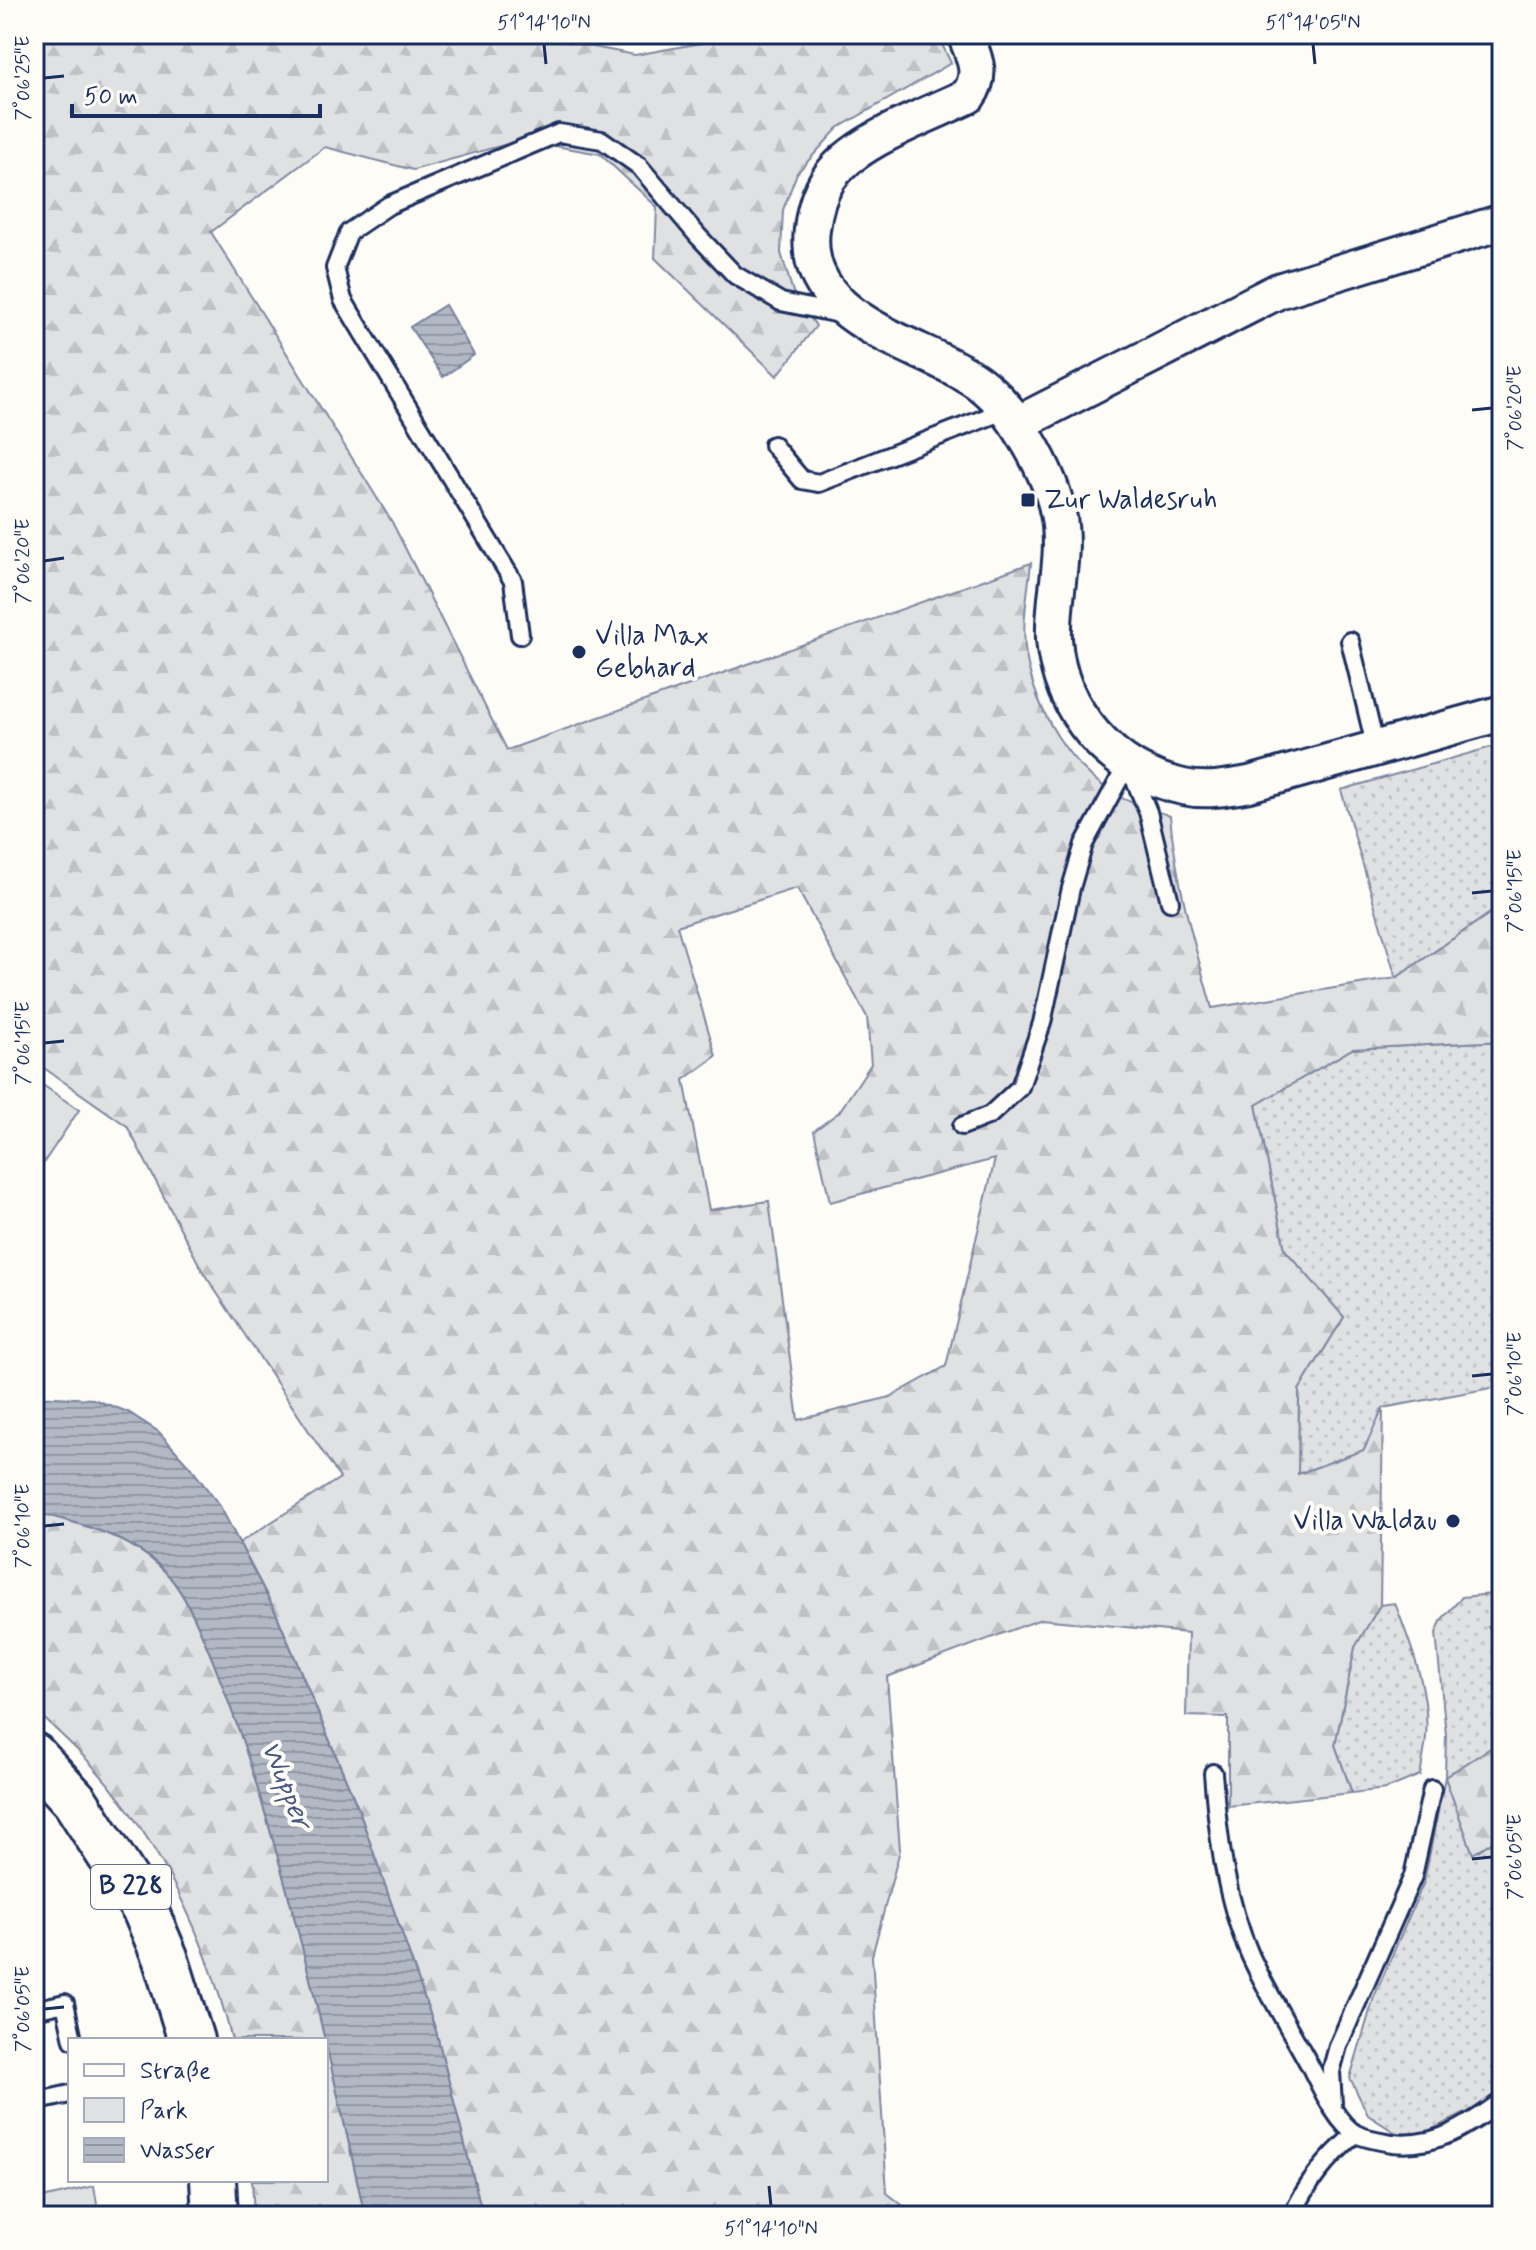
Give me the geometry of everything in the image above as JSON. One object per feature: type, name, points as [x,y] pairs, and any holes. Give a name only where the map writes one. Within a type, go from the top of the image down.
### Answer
[{"type":"main road","name":"B 228","points":[[34,1756],[75,1801],[145,1910],[165,1957],[190,2038]]},
{"type":"main road","points":[[213,2182],[215,2216]]},
{"type":"street","points":[[965,34],[978,66],[975,86],[968,96],[875,141],[829,178],[820,197],[811,236],[812,258],[819,279],[836,303],[857,318],[974,379],[1012,417],[1037,459],[1058,514],[1061,543],[1054,636],[1058,669],[1069,700],[1085,725],[1105,748],[1153,778],[1184,787],[1216,790],[1249,784],[1502,713]]},
{"type":"street","points":[[1012,417],[1278,291],[1502,222]]},
{"type":"lane","points":[[520,635],[513,581],[343,300],[335,268],[349,232],[389,205],[559,133],[602,140],[639,166],[735,275],[781,302],[857,318]]},
{"type":"lane","points":[[773,445],[802,480],[819,483],[1012,417]]},
{"type":"lane","points":[[1350,641],[1376,749]]},
{"type":"lane","points":[[1128,763],[1148,812],[1170,902]]},
{"type":"lane","points":[[962,1126],[990,1115],[1020,1087],[1042,1023],[1071,888],[1084,844],[1128,763]]},
{"type":"lane","points":[[1213,1773],[1218,1837],[1231,1898],[1251,1956],[1333,2109],[1355,2134],[1409,2145],[1436,2140],[1466,2127],[1502,2101]]},
{"type":"lane","points":[[1333,2109],[1331,2072],[1338,2046],[1413,1876],[1432,1789]]},
{"type":"lane","points":[[34,2010],[65,2003],[73,2038]]},
{"type":"lane","points":[[34,2102],[68,2094]]},
{"type":"lane","points":[[1292,2216],[1304,2190],[1327,2159],[1355,2134]]},
{"type":"green space","points":[[34,34],[504,34],[635,55],[751,34],[937,34],[951,63],[838,128],[797,173],[783,210],[781,253],[793,292],[816,326],[777,376],[655,258],[657,207],[600,154],[522,140],[413,170],[325,147],[211,232],[392,522],[507,750],[1031,563],[1024,632],[1026,655],[1038,697],[1057,736],[1084,770],[1118,796],[1170,816],[1181,889],[1212,1008],[1396,978],[1502,905],[1502,1041],[1352,1049],[1256,1105],[1285,1250],[1344,1317],[1299,1390],[1298,1474],[1364,1450],[1383,1408],[1380,1605],[1355,1647],[1335,1745],[1352,1793],[1228,1806],[1228,1717],[1186,1716],[1188,1633],[1041,1619],[887,1677],[900,1850],[872,1956],[887,2193],[916,2216],[483,2216],[436,2031],[358,1808],[276,1613],[239,1543],[340,1478],[203,1272],[127,1126],[34,1061]],"holes":[[[797,888],[867,1017],[871,1064],[839,1112],[814,1131],[830,1202],[995,1159],[946,1366],[890,1397],[798,1420],[769,1201],[709,1210],[684,1080],[716,1056],[677,926]]]},
{"type":"green space","points":[[1502,744],[1502,905],[1396,978],[1341,790]]},
{"type":"green space","points":[[1502,1041],[1502,1386],[1383,1408],[1364,1450],[1298,1474],[1299,1390],[1344,1317],[1285,1250],[1256,1105],[1352,1049]]},
{"type":"green space","points":[[34,1079],[79,1110],[34,1177]]},
{"type":"green space","points":[[34,1512],[88,1527],[140,1551],[169,1576],[187,1604],[217,1670],[252,1770],[324,2038],[231,2038],[195,1929],[160,1859],[140,1826],[91,1764],[34,1709]]},
{"type":"green space","points":[[1502,1593],[1502,1620],[1488,1627],[1502,1646],[1502,1741],[1445,1777],[1446,1735],[1436,1633],[1442,1619],[1462,1597]]},
{"type":"green space","points":[[1395,1603],[1418,1669],[1425,1703],[1426,1737],[1420,1775],[1386,1789],[1352,1793],[1335,1745],[1355,1647],[1380,1605]]},
{"type":"green space","points":[[1502,1741],[1502,1835],[1473,1854],[1445,1777]]},
{"type":"green space","points":[[1445,1777],[1473,1854],[1502,1835],[1502,2090],[1468,2112],[1422,2134],[1396,2133],[1368,2115],[1350,2078],[1374,1997],[1424,1882]]},
{"type":"green space","points":[[328,2053],[365,2216],[254,2216],[252,2182],[328,2182]]},
{"type":"green space","points":[[94,2186],[99,2216],[34,2216],[34,2200]]},
{"type":"water","points":[[445,305],[474,355],[443,377],[410,327]]},
{"type":"water","name":"Wupper","points":[[34,1396],[93,1399],[128,1412],[159,1432],[220,1506],[276,1613],[358,1808],[436,2031],[483,2216],[365,2216],[328,2052],[328,2038],[324,2038],[269,1825],[233,1713],[193,1614],[169,1576],[140,1551],[106,1534],[34,1512]]},
{"type":"place","name":"Zur Waldesruh","points":[[1028,500]]},
{"type":"place","name":"Villa Max Gebhard","points":[[579,652]]},
{"type":"place","name":"Villa Waldau","points":[[1453,1521]]}]
